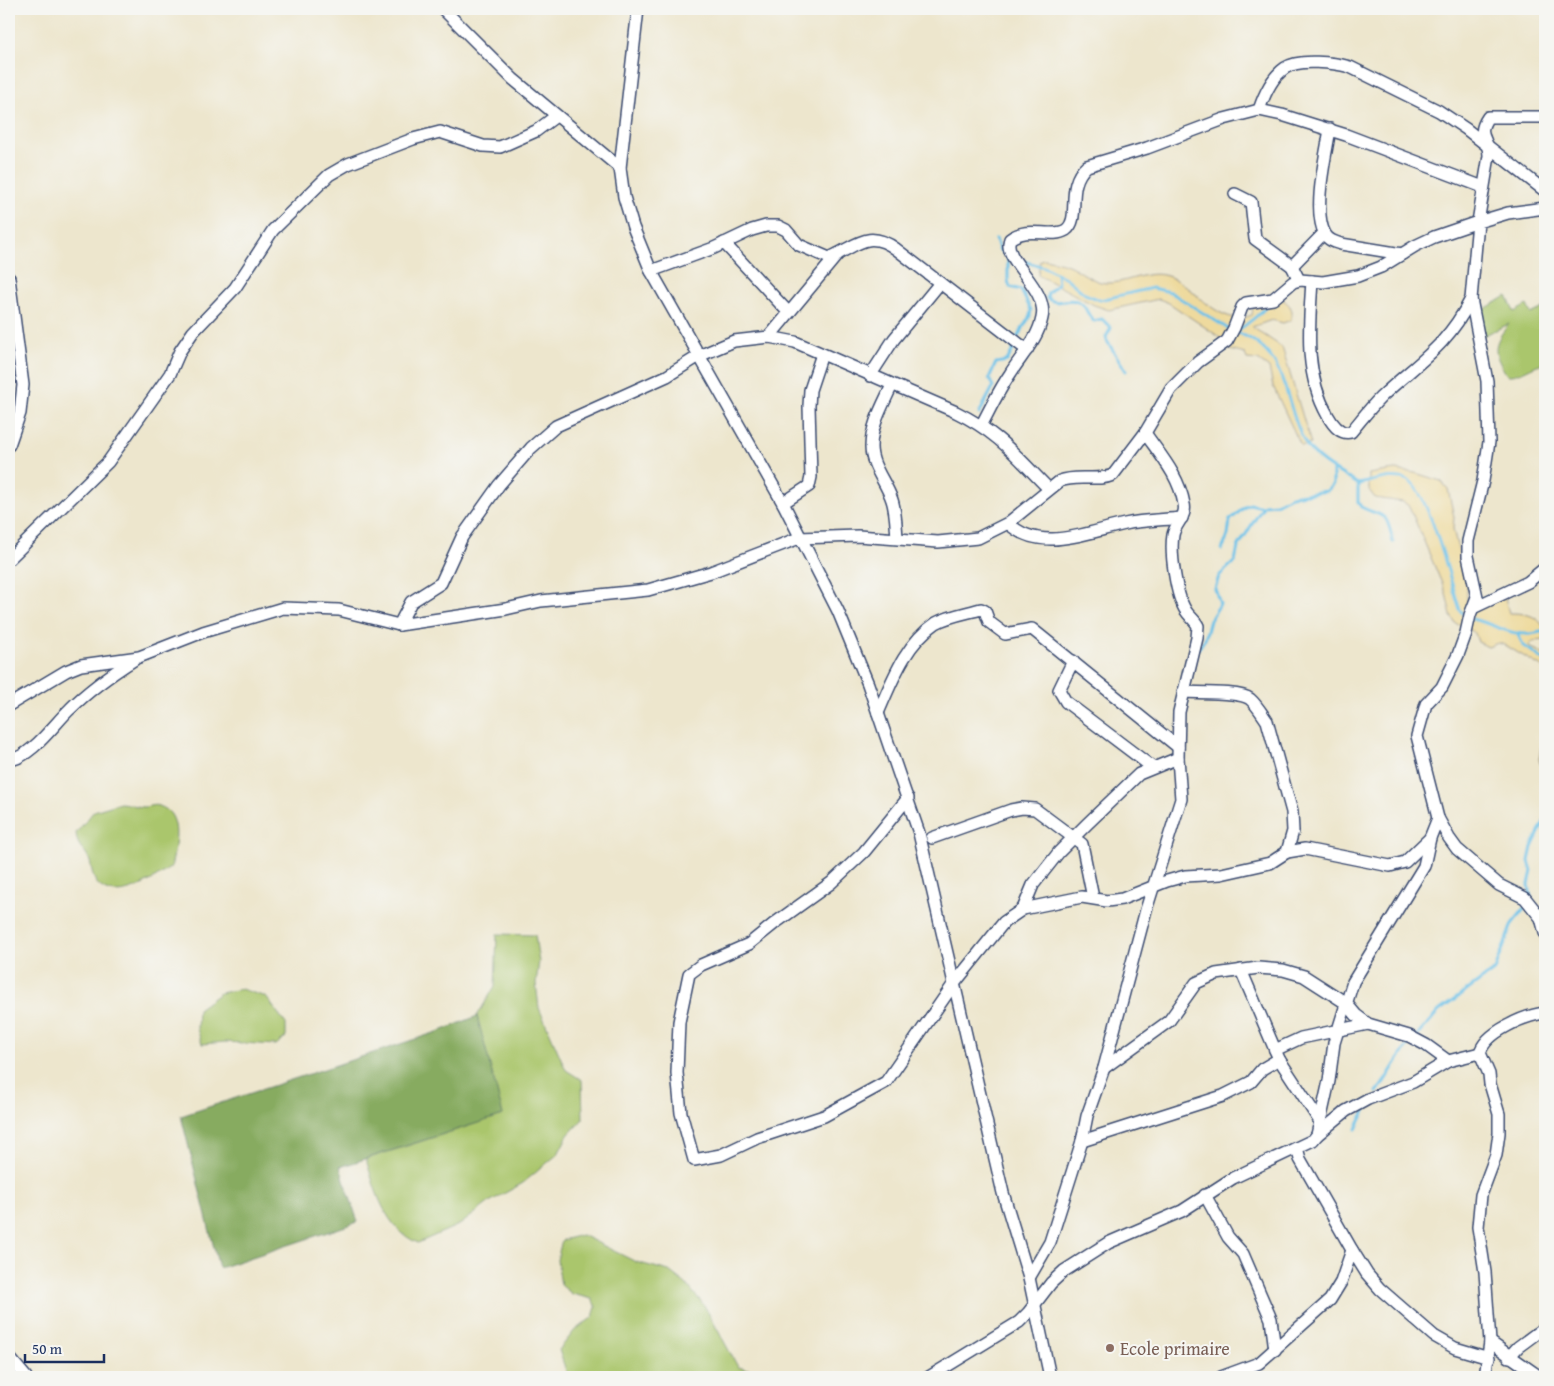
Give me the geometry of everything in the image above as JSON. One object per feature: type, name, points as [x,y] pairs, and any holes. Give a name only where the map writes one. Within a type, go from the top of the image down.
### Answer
[{"type":"street","points":[[443,9],[474,38],[495,62],[556,116],[620,168]]},
{"type":"street","points":[[638,9],[620,168],[624,197],[632,227],[651,271],[783,503],[799,538],[838,611],[878,714],[919,833],[1003,1193],[1028,1278],[1050,1377]]},
{"type":"street","points":[[1259,110],[1264,94],[1286,67],[1302,63],[1337,63],[1350,67],[1439,111],[1488,146],[1545,191]]},
{"type":"street","points":[[982,424],[1010,374],[1027,350],[1043,317],[1037,290],[1008,248],[1010,240],[1015,236],[1027,233],[1042,231],[1056,234],[1067,229],[1072,221],[1075,208],[1073,192],[1080,172],[1087,166],[1147,148],[1224,119],[1259,110],[1330,130],[1483,187]]},
{"type":"street","points":[[9,559],[108,462],[170,374],[185,343],[193,332],[235,288],[273,230],[330,175],[348,164],[413,139],[440,132],[483,146],[500,147],[536,131],[556,116]]},
{"type":"street","points":[[1545,117],[1488,117],[1481,132],[1488,146],[1489,156],[1478,222],[1471,299],[1487,381],[1489,442],[1483,481],[1468,541],[1468,556],[1478,598],[1470,615],[1466,634],[1454,663],[1442,687],[1426,704],[1417,736],[1438,818],[1457,849],[1499,885],[1525,898],[1541,918],[1545,933]]},
{"type":"street","points":[[1330,130],[1320,206],[1324,233],[1333,242],[1402,254]]},
{"type":"street","points":[[1235,194],[1251,202],[1255,239],[1292,266],[1300,280]]},
{"type":"street","points":[[9,705],[66,671],[93,663],[138,657],[203,632],[283,608],[339,610],[400,625],[506,609],[541,601],[648,590],[720,569],[799,538],[838,536],[897,538],[938,542],[978,538],[1008,524],[1049,489],[1069,478],[1106,478],[1113,474],[1145,433],[1171,389],[1198,362],[1227,341],[1242,307],[1252,302],[1273,299],[1294,282],[1300,280],[1323,282],[1358,276],[1381,267],[1434,237],[1508,213],[1545,208]]},
{"type":"street","points":[[651,271],[724,243],[752,230],[778,226],[786,230],[799,245],[829,258],[853,244],[872,239],[880,240],[940,283],[1027,350]]},
{"type":"street","points":[[1292,266],[1324,233]]},
{"type":"street","points":[[724,243],[789,313]]},
{"type":"street","points":[[769,337],[839,252]]},
{"type":"street","points":[[9,278],[23,385],[20,413],[9,445]]},
{"type":"street","points":[[1312,281],[1309,356],[1315,390],[1330,420],[1340,431],[1346,434],[1351,432],[1380,398],[1439,348],[1458,323],[1471,299]]},
{"type":"street","points":[[870,376],[894,339],[940,283]]},
{"type":"street","points":[[400,625],[410,602],[441,583],[462,536],[500,485],[531,448],[556,426],[668,376],[699,356],[734,341],[769,337],[795,342],[982,424],[1006,444],[1049,489]]},
{"type":"street","points":[[783,503],[809,486],[811,477],[810,390],[822,354]]},
{"type":"street","points":[[892,385],[879,413],[872,434],[871,448],[879,474],[892,501],[897,538]]},
{"type":"street","points":[[1028,1278],[1050,1242],[1082,1141],[1087,1116],[1104,1068],[1154,885],[1181,799],[1178,753],[1179,712],[1198,638],[1198,626],[1186,611],[1180,598],[1175,574],[1173,536],[1182,518],[1184,504],[1175,476],[1145,433]]},
{"type":"street","points":[[1008,524],[1023,535],[1052,539],[1090,534],[1125,524],[1182,518]]},
{"type":"street","points":[[1475,607],[1528,582],[1545,568]]},
{"type":"street","points":[[878,714],[896,670],[910,648],[937,623],[981,609],[985,611],[989,622],[1001,632],[1008,634],[1026,628],[1032,629],[1072,661],[1178,753]]},
{"type":"street","points":[[9,760],[14,760],[29,749],[54,728],[70,709],[138,657]]},
{"type":"street","points":[[1072,661],[1060,683],[1059,690],[1066,702],[1152,767]]},
{"type":"street","points":[[1183,692],[1240,694],[1250,698],[1267,721],[1292,812],[1292,831],[1287,852]]},
{"type":"street","points":[[1023,909],[1033,885],[1073,837],[1139,774],[1178,753]]},
{"type":"street","points":[[908,798],[864,852],[831,883],[775,922],[750,944],[701,964],[689,974],[679,1022],[677,1073],[681,1113],[694,1160],[721,1154],[757,1138],[824,1116],[886,1082],[953,985],[1004,922],[1023,909],[1082,896],[1108,901],[1122,899],[1154,885],[1185,876],[1221,874],[1270,863],[1287,852],[1305,849],[1390,866],[1405,862],[1430,838]]},
{"type":"street","points":[[932,838],[1022,808],[1035,809],[1082,844],[1093,898]]},
{"type":"street","points":[[1317,1135],[1338,1030],[1353,982],[1424,866],[1430,838],[1438,818]]},
{"type":"street","points":[[1104,1068],[1169,1021],[1196,983],[1216,974],[1267,968],[1304,976],[1346,1003],[1356,1016],[1368,1024],[1409,1036],[1426,1045],[1448,1061]]},
{"type":"street","points":[[1241,970],[1277,1054],[1319,1120]]},
{"type":"street","points":[[1485,1377],[1490,1342],[1485,1272],[1478,1226],[1482,1195],[1496,1155],[1499,1114],[1490,1084],[1490,1074],[1480,1053],[1483,1046],[1510,1024],[1534,1014],[1545,1013]]},
{"type":"street","points":[[1082,1141],[1223,1096],[1251,1082],[1277,1054],[1301,1038],[1368,1024]]},
{"type":"street","points":[[930,1377],[1019,1322],[1064,1271],[1108,1243],[1182,1211],[1233,1178],[1306,1145],[1346,1111],[1368,1098],[1412,1082],[1448,1061],[1480,1053]]},
{"type":"street","points":[[1297,1148],[1300,1158],[1352,1250],[1380,1289],[1434,1336],[1455,1348],[1489,1358]]},
{"type":"street","points":[[1204,1195],[1228,1237],[1244,1254],[1271,1319],[1274,1350]]},
{"type":"street","points":[[1221,1377],[1259,1363],[1334,1295],[1352,1250]]},
{"type":"street","points":[[1509,1356],[1545,1327]]},
{"type":"street","points":[[1490,1342],[1540,1377]]},
{"type":"street","points":[[9,1357],[26,1377]]},
{"type":"green space","points":[[1507,296],[1514,312],[1527,305],[1531,314],[1545,307],[1545,363],[1512,375],[1507,375],[1502,367],[1496,349],[1499,338],[1509,324],[1478,338],[1474,315]]},
{"type":"green space","points":[[120,803],[140,807],[157,805],[167,810],[175,824],[176,842],[171,867],[147,883],[118,892],[109,891],[95,881],[89,859],[79,845],[76,833],[94,811]]},
{"type":"green space","points":[[497,934],[535,935],[539,962],[536,983],[539,1008],[566,1070],[582,1080],[583,1119],[568,1135],[558,1154],[523,1183],[491,1201],[461,1224],[418,1243],[407,1237],[389,1218],[378,1196],[366,1159],[503,1115],[477,1016],[495,986]]},
{"type":"green space","points":[[241,989],[266,997],[286,1024],[286,1037],[276,1045],[225,1042],[202,1044],[197,1029],[198,1009],[220,993]]},
{"type":"green space","points":[[477,1016],[503,1115],[340,1167],[358,1222],[219,1268],[181,1116],[443,1030]]},
{"type":"green space","points":[[582,1235],[636,1262],[669,1271],[686,1284],[704,1305],[738,1367],[760,1372],[771,1377],[571,1377],[566,1371],[559,1350],[575,1330],[593,1317],[596,1307],[592,1299],[572,1294],[561,1285],[557,1260],[562,1240]]},
{"type":"sand","points":[[1045,259],[1068,265],[1091,278],[1106,283],[1154,274],[1170,277],[1229,317],[1240,318],[1252,315],[1253,308],[1281,298],[1290,307],[1292,312],[1291,320],[1283,323],[1272,320],[1252,327],[1282,347],[1311,444],[1301,446],[1273,386],[1269,368],[1258,360],[1247,359],[1245,354],[1226,349],[1218,336],[1169,303],[1159,299],[1109,310],[1094,305],[1038,275],[1040,260]]},
{"type":"sand","points":[[1395,470],[1415,473],[1441,481],[1448,489],[1454,517],[1453,529],[1467,585],[1467,601],[1476,607],[1505,598],[1509,613],[1528,615],[1537,619],[1543,626],[1545,625],[1545,640],[1533,641],[1529,646],[1545,655],[1545,669],[1505,645],[1498,643],[1488,647],[1478,642],[1475,633],[1455,623],[1451,616],[1446,593],[1409,506],[1403,502],[1375,498],[1369,490],[1369,474]]},
{"type":"sand","points":[[1545,730],[1545,779],[1539,758]]},
{"type":"waterway","points":[[996,239],[999,249],[1009,257]]},
{"type":"waterway","points":[[1008,257],[1008,281],[1010,287],[1021,290],[1031,310],[1030,316],[1017,338]]},
{"type":"waterway","points":[[1019,260],[1044,267],[1066,278],[1085,294],[1100,300],[1152,288],[1170,292],[1230,330]]},
{"type":"waterway","points":[[1057,274],[1058,284],[1048,293],[1047,298],[1055,302],[1075,300],[1084,306],[1094,321],[1102,319],[1111,328],[1106,337],[1107,341],[1126,371]]},
{"type":"waterway","points":[[1237,331],[1270,303]]},
{"type":"waterway","points":[[1236,332],[1266,351],[1275,364],[1282,378],[1297,425],[1308,448],[1314,454],[1336,471],[1358,484],[1395,477],[1407,480],[1415,487],[1431,519],[1460,610],[1466,617]]},
{"type":"waterway","points":[[979,414],[993,387],[989,378],[996,363],[1007,361],[1016,344]]},
{"type":"waterway","points":[[1199,648],[1205,639],[1210,620],[1220,604],[1215,589],[1219,576],[1235,561],[1238,547],[1264,505],[1276,504],[1291,496],[1327,491],[1333,484],[1333,468]]},
{"type":"waterway","points":[[1358,484],[1358,502],[1361,507],[1384,517],[1389,525],[1393,542]]},
{"type":"waterway","points":[[1222,550],[1228,535],[1230,520],[1250,504],[1262,507]]},
{"type":"waterway","points":[[1472,619],[1516,633],[1525,634],[1545,631]]},
{"type":"waterway","points":[[1518,635],[1523,645],[1545,661]]},
{"type":"waterway","points":[[1531,899],[1529,884],[1532,871],[1529,861],[1532,847],[1545,820]]},
{"type":"waterway","points":[[1416,1037],[1439,1011],[1495,970],[1512,924],[1528,904]]},
{"type":"waterway","points":[[1377,1092],[1412,1041]]},
{"type":"waterway","points":[[1356,1129],[1369,1103]]},
{"type":"place","name":"Ecole primaire","points":[[1110,1348]]}]
